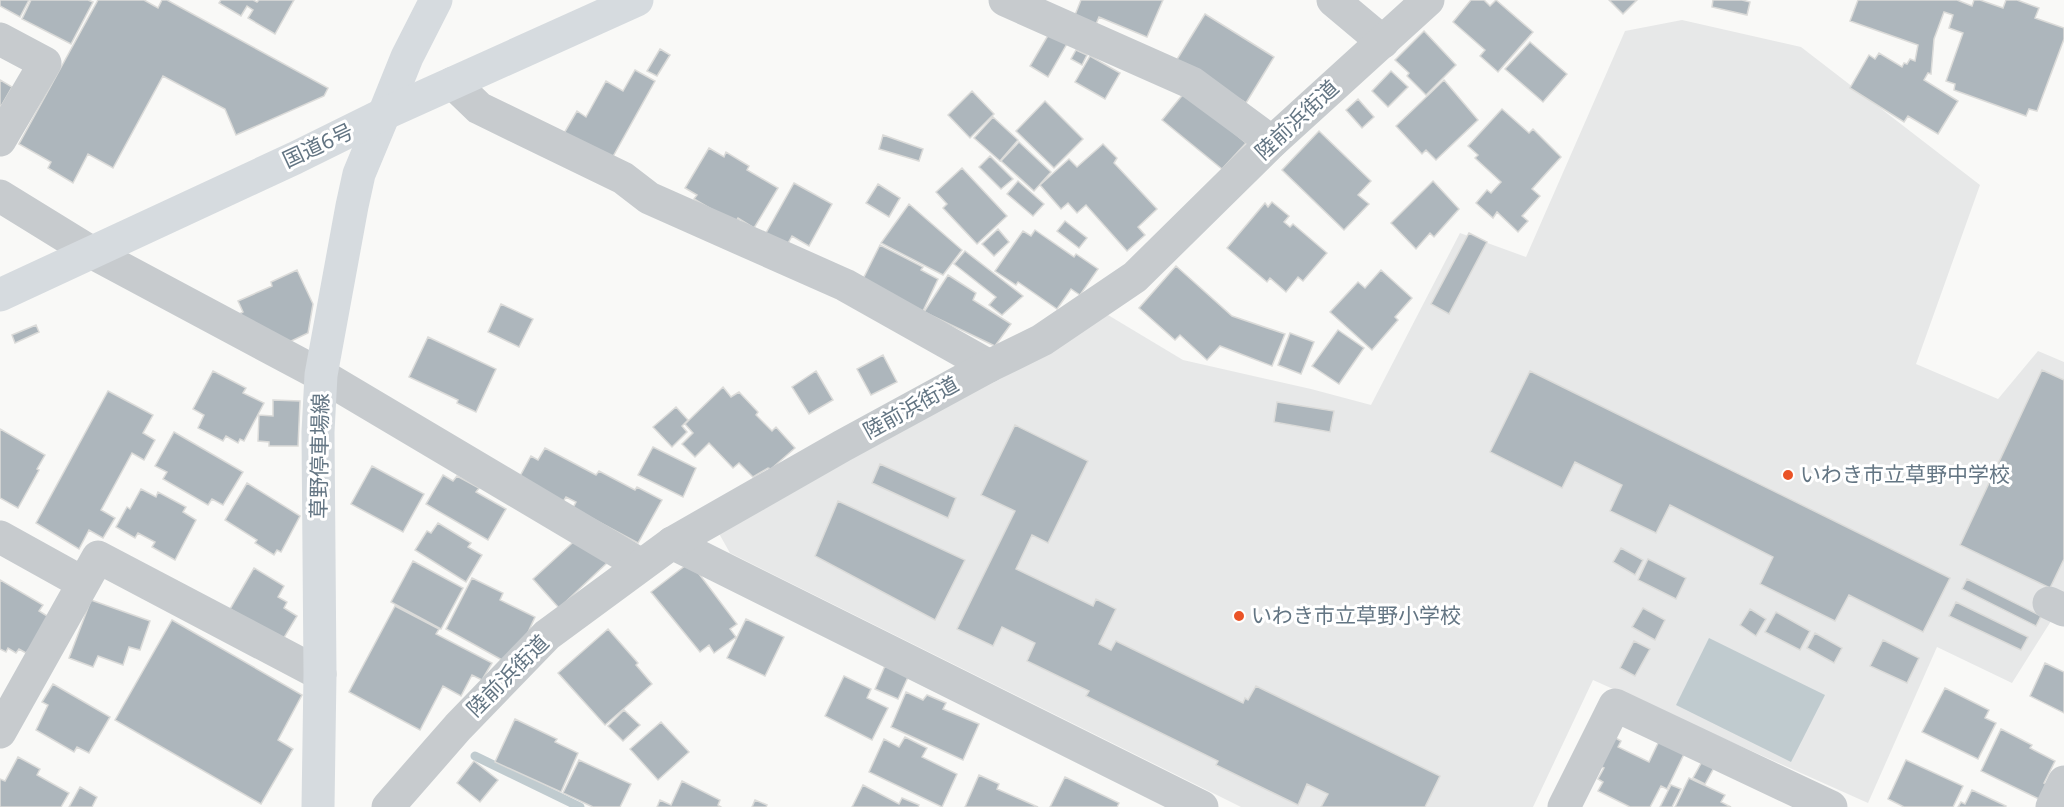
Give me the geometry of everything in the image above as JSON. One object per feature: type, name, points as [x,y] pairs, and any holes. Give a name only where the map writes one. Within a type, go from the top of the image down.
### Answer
[{"type":"main road","name":"草野停車場線","points":[[318,807],[320,674],[318,432],[321,375],[357,185],[407,57],[436,0]]},
{"type":"main road","name":"国道6号","points":[[0,295],[384,114],[637,0]]},
{"type":"street","points":[[1005,0],[1192,83],[1272,142]]},
{"type":"street","points":[[1333,0],[1383,42]]},
{"type":"street","name":"陸前浜街道","points":[[388,807],[458,727],[547,635],[672,543],[989,366],[1042,340],[1135,277],[1272,142],[1428,0]]},
{"type":"street","points":[[0,39],[45,63],[0,140]]},
{"type":"street","points":[[453,83],[478,108],[622,178],[649,198],[845,285],[989,366]]},
{"type":"street","points":[[0,196],[91,252],[321,375],[641,565]]},
{"type":"street","points":[[0,537],[83,583]]},
{"type":"street","points":[[672,543],[1151,796],[1202,807]]},
{"type":"street","points":[[0,732],[98,557],[320,674]]},
{"type":"street","points":[[1564,807],[1615,705],[1831,807]]},
{"type":"street","points":[[2052,807],[2064,782]]},
{"type":"shaded area","points":[[1682,20],[1801,47],[1980,185],[1916,364],[1998,399],[2038,351],[2064,362],[2064,594],[2058,610],[2012,683],[1937,647],[1868,803],[1593,680],[1533,807],[1241,807],[730,553],[717,530],[1108,315],[1183,360],[1371,405],[1460,233],[1526,257],[1625,31]]},
{"type":"shaded area","points":[[1709,638],[1825,695],[1791,762],[1676,705]]},
{"type":"building","points":[[0,0],[29,0],[20,17],[0,6]]},
{"type":"building","points":[[31,0],[88,0],[93,2],[71,44],[22,19]]},
{"type":"building","points":[[98,0],[144,0],[158,8],[162,0],[167,0],[328,88],[324,96],[236,135],[225,109],[163,76],[113,168],[88,154],[73,183],[48,168],[51,162],[19,144]]},
{"type":"building","points":[[221,0],[257,2],[259,0],[294,0],[275,34],[248,18],[253,10],[247,6],[241,16],[219,3]]},
{"type":"building","points":[[1081,0],[1163,0],[1147,37],[1099,17],[1096,24],[1075,15]]},
{"type":"building","points":[[1471,0],[1484,0],[1490,6],[1496,0],[1533,32],[1498,72],[1480,56],[1485,50],[1453,22]]},
{"type":"building","points":[[1609,0],[1637,0],[1623,14]]},
{"type":"building","points":[[1713,0],[1750,2],[1747,15],[1712,7]]},
{"type":"building","points":[[1858,0],[1957,0],[1972,6],[1974,0],[1980,0],[2003,8],[2006,0],[2017,0],[2039,8],[2035,18],[2064,28],[2064,39],[2037,111],[2029,109],[2026,116],[1954,90],[1955,84],[1946,81],[1963,33],[1949,28],[1953,15],[1944,12],[1934,39],[1931,74],[1928,73],[1924,80],[1958,101],[1938,134],[1908,116],[1904,122],[1850,88],[1869,55],[1875,59],[1879,53],[1902,67],[1910,59],[1915,61],[1918,45],[1850,21]]},
{"type":"building","points":[[1205,14],[1274,57],[1246,103],[1176,61]]},
{"type":"building","points":[[1424,31],[1456,65],[1426,95],[1407,76],[1409,73],[1395,60]]},
{"type":"building","points":[[1050,32],[1068,42],[1048,77],[1030,66]]},
{"type":"building","points":[[1530,42],[1567,74],[1543,102],[1505,69]]},
{"type":"building","points":[[660,49],[670,55],[657,76],[647,71]]},
{"type":"building","points":[[1076,50],[1087,55],[1082,65],[1071,59]]},
{"type":"building","points":[[1090,56],[1120,73],[1105,99],[1075,82]]},
{"type":"building","points":[[635,70],[655,81],[611,160],[563,135],[577,111],[586,117],[606,81],[623,91]]},
{"type":"building","points":[[1391,71],[1408,87],[1388,107],[1372,91]]},
{"type":"building","points":[[0,80],[12,87],[0,108]]},
{"type":"building","points":[[1444,80],[1478,120],[1436,160],[1426,150],[1422,154],[1396,126]]},
{"type":"building","points":[[972,91],[994,114],[970,138],[948,115]]},
{"type":"building","points":[[1185,92],[1246,143],[1222,169],[1162,120]]},
{"type":"building","points":[[1358,99],[1374,117],[1362,128],[1346,110]]},
{"type":"building","points":[[1045,101],[1083,139],[1054,168],[1016,131]]},
{"type":"building","points":[[1502,109],[1529,133],[1533,129],[1561,157],[1532,189],[1540,196],[1522,216],[1528,221],[1518,232],[1497,212],[1493,218],[1476,203],[1487,190],[1491,193],[1501,182],[1475,158],[1478,155],[1468,146]]},
{"type":"building","points":[[993,117],[1018,140],[1000,161],[974,138]]},
{"type":"building","points":[[1319,131],[1371,181],[1358,195],[1369,204],[1344,230],[1282,170]]},
{"type":"building","points":[[883,135],[923,149],[919,161],[879,149]]},
{"type":"building","points":[[1019,142],[1051,172],[1034,191],[1001,161]]},
{"type":"building","points":[[1103,144],[1117,158],[1114,163],[1157,209],[1138,227],[1145,235],[1127,251],[1086,205],[1077,213],[1068,203],[1061,209],[1040,185],[1069,159],[1077,167]]},
{"type":"building","points":[[709,148],[724,157],[726,152],[749,166],[747,170],[778,188],[754,228],[738,218],[735,223],[694,199],[697,195],[685,188]]},
{"type":"building","points":[[990,156],[1013,179],[1001,189],[979,167]]},
{"type":"building","points":[[962,168],[1007,216],[977,244],[943,208],[947,204],[936,192]]},
{"type":"building","points":[[1018,181],[1044,204],[1033,216],[1007,194]]},
{"type":"building","points":[[1433,181],[1459,209],[1434,237],[1430,233],[1416,249],[1391,223]]},
{"type":"building","points":[[794,183],[832,204],[809,246],[792,236],[787,245],[766,233]]},
{"type":"building","points":[[878,184],[900,198],[889,217],[866,203]]},
{"type":"building","points":[[1272,202],[1289,216],[1284,222],[1290,227],[1293,224],[1327,253],[1303,281],[1298,277],[1286,292],[1270,278],[1267,282],[1227,248],[1265,203],[1268,207]]},
{"type":"building","points":[[909,204],[962,250],[943,275],[881,243]]},
{"type":"building","points":[[1065,221],[1087,238],[1079,248],[1057,231]]},
{"type":"building","points":[[998,229],[1009,242],[994,256],[982,244]]},
{"type":"building","points":[[1035,230],[1074,257],[1076,254],[1098,269],[1080,295],[1071,289],[1057,309],[1018,282],[1016,285],[995,271],[1023,231],[1031,236]]},
{"type":"building","points":[[1469,233],[1487,242],[1449,314],[1431,304]]},
{"type":"building","points":[[880,245],[923,267],[921,270],[938,279],[923,311],[862,281]]},
{"type":"building","points":[[965,251],[1023,296],[1002,315],[989,305],[996,297],[954,264]]},
{"type":"building","points":[[1176,266],[1232,316],[1285,334],[1272,366],[1220,346],[1207,360],[1180,335],[1175,340],[1139,308]]},
{"type":"building","points":[[297,270],[313,304],[308,333],[283,345],[236,316],[243,312],[238,301],[272,286],[271,282]]},
{"type":"building","points":[[1381,270],[1412,298],[1395,317],[1398,320],[1372,350],[1330,312],[1358,282],[1365,288]]},
{"type":"building","points":[[948,275],[976,293],[973,300],[1011,324],[995,346],[924,312]]},
{"type":"building","points":[[501,304],[533,319],[519,347],[488,332]]},
{"type":"building","points":[[36,325],[39,332],[15,343],[12,335]]},
{"type":"building","points":[[1338,330],[1364,348],[1339,384],[1312,366]]},
{"type":"building","points":[[1290,333],[1314,342],[1301,374],[1278,365]]},
{"type":"building","points":[[428,337],[496,369],[476,412],[457,403],[458,400],[409,377]]},
{"type":"building","points":[[883,355],[897,382],[871,395],[857,369]]},
{"type":"building","points":[[2042,370],[2064,380],[2064,559],[2050,588],[1960,545]]},
{"type":"building","points":[[213,371],[246,388],[243,393],[264,403],[244,441],[240,439],[238,443],[226,436],[223,441],[198,428],[204,415],[193,409]]},
{"type":"building","points":[[816,371],[833,400],[809,414],[792,387]]},
{"type":"building","points":[[1530,371],[1950,578],[1923,632],[1849,595],[1835,621],[1760,584],[1773,557],[1670,505],[1656,533],[1610,511],[1622,485],[1575,462],[1562,488],[1490,452]]},
{"type":"building","points":[[723,387],[731,397],[739,392],[758,412],[756,415],[772,431],[776,427],[795,448],[771,469],[768,468],[753,477],[739,463],[733,468],[709,443],[695,457],[682,444],[693,433],[685,424]]},
{"type":"building","points":[[108,391],[153,415],[143,433],[155,440],[144,460],[132,453],[101,510],[115,518],[103,538],[89,530],[79,549],[36,523]]},
{"type":"building","points":[[273,400],[300,401],[298,446],[269,446],[269,442],[258,441],[259,415],[273,416]]},
{"type":"building","points":[[1277,402],[1334,411],[1330,432],[1274,422]]},
{"type":"building","points":[[676,407],[688,420],[682,426],[687,432],[672,447],[653,427]]},
{"type":"building","points":[[1015,425],[1088,461],[1048,543],[1032,535],[1016,569],[1093,606],[1096,599],[1116,609],[1099,644],[1111,650],[1116,641],[1243,703],[1245,698],[1248,700],[1256,686],[1440,776],[1425,807],[1321,807],[1328,794],[1307,784],[1298,805],[1216,765],[1218,761],[1086,696],[1089,691],[1027,661],[1035,643],[1002,627],[993,646],[957,629],[1015,511],[981,495]]},
{"type":"building","points":[[0,429],[45,455],[18,508],[0,498]]},
{"type":"building","points":[[174,432],[243,472],[223,505],[212,499],[208,505],[163,479],[167,472],[155,466]]},
{"type":"building","points":[[653,447],[696,468],[683,497],[638,475]]},
{"type":"building","points":[[545,448],[596,475],[599,471],[635,490],[637,487],[662,500],[638,543],[573,508],[576,502],[566,497],[563,502],[519,478],[531,456],[538,460]]},
{"type":"building","points":[[880,464],[956,498],[948,518],[872,483]]},
{"type":"building","points":[[372,466],[424,494],[403,532],[351,504]]},
{"type":"building","points":[[443,475],[453,481],[457,476],[479,488],[476,492],[506,509],[488,540],[426,504]]},
{"type":"building","points":[[247,483],[300,516],[281,552],[277,550],[274,555],[255,543],[257,540],[225,520]]},
{"type":"building","points":[[141,489],[156,497],[158,492],[186,507],[183,512],[196,520],[175,560],[152,547],[155,542],[138,533],[135,538],[116,527],[127,507],[130,509]]},
{"type":"building","points":[[838,501],[965,560],[935,620],[815,556]]},
{"type":"building","points":[[438,523],[471,543],[468,547],[482,555],[466,582],[415,550],[427,531],[431,533]]},
{"type":"building","points":[[582,534],[608,562],[559,608],[533,579]]},
{"type":"building","points":[[1621,548],[1643,560],[1635,575],[1613,562]]},
{"type":"building","points":[[1648,559],[1686,578],[1676,599],[1638,580]]},
{"type":"building","points":[[413,561],[463,588],[441,629],[391,602]]},
{"type":"building","points":[[690,562],[737,624],[730,629],[736,637],[714,653],[709,645],[700,652],[651,592]]},
{"type":"building","points":[[254,568],[284,586],[278,597],[287,602],[284,608],[297,616],[282,641],[230,609]]},
{"type":"building","points":[[472,578],[503,593],[500,600],[535,617],[524,641],[502,660],[446,629]]},
{"type":"building","points":[[1967,579],[2041,616],[2036,626],[1962,589]]},
{"type":"building","points":[[0,580],[43,605],[39,611],[52,619],[26,653],[19,649],[16,653],[8,648],[6,652],[0,649]]},
{"type":"building","points":[[91,600],[150,621],[140,650],[129,647],[123,665],[98,656],[93,667],[69,658]]},
{"type":"building","points":[[1956,602],[2028,637],[2021,650],[1949,616]]},
{"type":"building","points":[[395,606],[439,629],[436,634],[492,663],[482,680],[472,675],[461,696],[443,686],[420,730],[349,692]]},
{"type":"building","points":[[1643,608],[1665,620],[1655,640],[1632,627]]},
{"type":"building","points":[[1750,609],[1766,619],[1756,636],[1740,625]]},
{"type":"building","points":[[1776,612],[1810,631],[1800,650],[1765,632]]},
{"type":"building","points":[[746,619],[784,637],[765,676],[727,658]]},
{"type":"building","points":[[172,620],[302,695],[278,740],[293,749],[261,804],[115,720]]},
{"type":"building","points":[[608,629],[638,663],[636,665],[652,684],[605,725],[558,673]]},
{"type":"building","points":[[1815,633],[1842,648],[1834,663],[1807,648]]},
{"type":"building","points":[[1883,640],[1919,658],[1907,683],[1870,666]]},
{"type":"building","points":[[1634,641],[1650,649],[1635,676],[1620,668]]},
{"type":"building","points":[[2045,663],[2064,672],[2064,713],[2030,696]]},
{"type":"building","points":[[885,666],[908,677],[898,699],[875,689]]},
{"type":"building","points":[[844,676],[871,689],[867,698],[888,708],[872,740],[825,716]]},
{"type":"building","points":[[53,684],[110,717],[89,753],[77,747],[74,752],[36,730],[48,705],[42,702]]},
{"type":"building","points":[[1945,688],[1989,710],[1985,718],[1996,723],[1978,759],[1922,732]]},
{"type":"building","points":[[906,692],[923,700],[927,695],[946,703],[943,709],[979,724],[963,760],[891,727]]},
{"type":"building","points":[[624,710],[640,725],[623,741],[608,726]]},
{"type":"building","points":[[515,719],[557,739],[555,742],[578,753],[561,792],[495,762]]},
{"type":"building","points":[[661,722],[689,752],[658,780],[630,749]]},
{"type":"building","points":[[2001,729],[2032,745],[2030,748],[2055,761],[2044,783],[2049,785],[2041,800],[1981,771]]},
{"type":"building","points":[[1607,733],[1621,741],[1618,747],[1649,762],[1660,739],[1685,752],[1667,789],[1661,786],[1650,807],[1630,807],[1598,791],[1603,782],[1598,779],[1604,768],[1591,763]]},
{"type":"building","points":[[905,737],[927,748],[922,757],[957,774],[942,807],[869,772],[884,739],[899,747]]},
{"type":"building","points":[[18,757],[40,769],[37,775],[69,793],[61,807],[0,807],[0,779],[5,781]]},
{"type":"building","points":[[1704,758],[1716,764],[1705,784],[1693,778]]},
{"type":"building","points":[[579,760],[631,784],[620,807],[593,807],[563,793]]},
{"type":"building","points":[[1906,760],[1963,786],[1953,807],[1904,807],[1888,799]]},
{"type":"building","points":[[474,761],[498,780],[480,802],[457,783]]},
{"type":"building","points":[[979,775],[999,784],[997,789],[1038,807],[965,807]]},
{"type":"building","points":[[1065,777],[1119,803],[1117,807],[1050,807]]},
{"type":"building","points":[[1689,778],[1725,795],[1721,802],[1731,807],[1675,807]]},
{"type":"building","points":[[682,781],[720,800],[718,805],[721,807],[657,807],[660,800],[671,805]]},
{"type":"building","points":[[863,785],[899,804],[902,798],[919,805],[918,807],[852,807]]},
{"type":"building","points":[[1671,785],[1681,789],[1672,807],[1660,807]]},
{"type":"building","points":[[80,787],[97,797],[92,807],[69,807]]},
{"type":"building","points":[[1972,790],[2006,806],[1958,807],[1961,802],[1965,804]]},
{"type":"building","points":[[755,800],[767,805],[766,807],[752,807]]},
{"type":"waterway","points":[[475,756],[580,807]]},
{"type":"place","name":"いわき市立草野中学校","points":[[1788,475]]},
{"type":"place","name":"いわき市立草野小学校","points":[[1239,616]]}]
